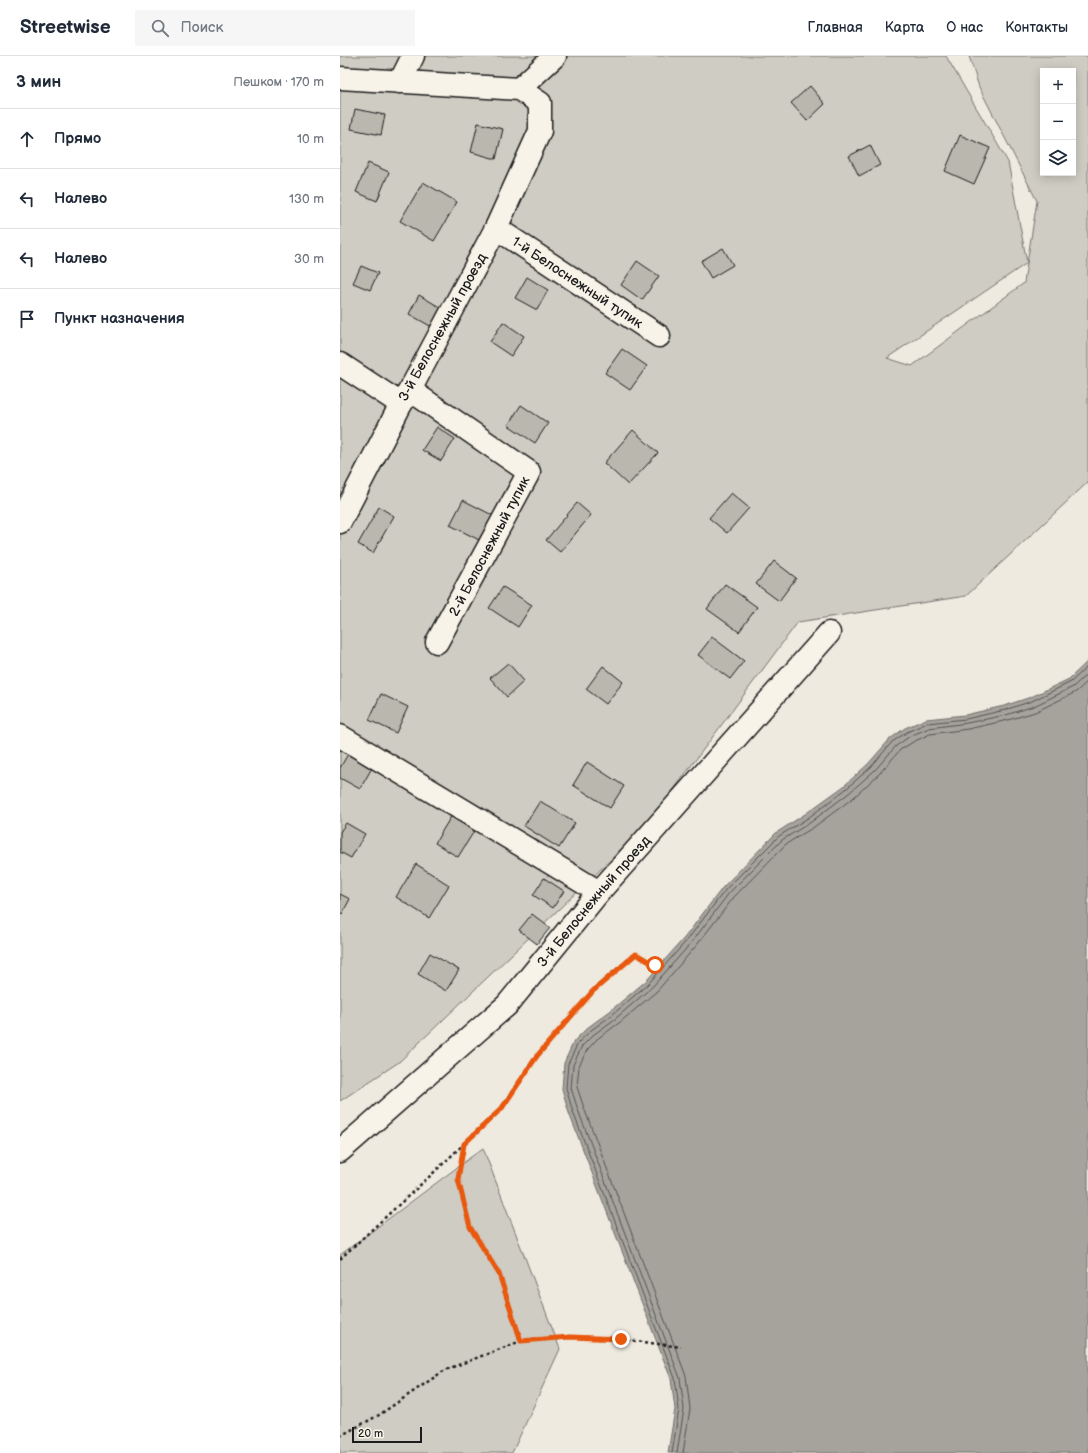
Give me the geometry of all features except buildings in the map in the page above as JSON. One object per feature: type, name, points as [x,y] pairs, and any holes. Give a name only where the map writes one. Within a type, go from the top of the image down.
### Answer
[{"type":"lane","points":[[400,82],[413,56]]},
{"type":"lane","points":[[340,78],[519,90],[555,56]]},
{"type":"lane","name":"3-й Белоснежный проезд","points":[[340,522],[496,228],[540,131],[540,103],[519,90]]},
{"type":"lane","name":"1-й Белоснежный тупик","points":[[496,228],[659,336]]},
{"type":"lane","points":[[340,364],[405,397]]},
{"type":"lane","name":"2-й Белоснежный тупик","points":[[405,397],[529,472],[438,642]]},
{"type":"lane","name":"3-й Белоснежный проезд","points":[[340,1151],[507,1005],[599,892],[829,633]]},
{"type":"lane","points":[[340,736],[599,892]]},
{"type":"path","points":[[340,1259],[502,1108],[537,1056],[593,991],[636,954],[655,965]]},
{"type":"path","points":[[464,1144],[458,1179],[470,1227],[499,1274],[521,1341]]},
{"type":"path","points":[[340,1436],[379,1415],[446,1370],[521,1341],[570,1337],[621,1339],[681,1347]]},
{"type":"shaded area","points":[[340,56],[946,56],[1008,162],[1027,263],[1037,201],[979,87],[969,56],[1088,56],[1088,482],[966,596],[798,622],[648,824],[399,1062],[340,1101]],"holes":[[[1027,263],[1024,283],[912,366],[887,358]]]},
{"type":"shaded area","points":[[483,1148],[560,1349],[512,1453],[340,1453],[340,1255]]},
{"type":"water","points":[[1088,661],[1088,1453],[668,1453],[675,1409],[671,1379],[569,1113],[562,1089],[564,1063],[574,1041],[587,1028],[647,980],[685,937],[723,887],[776,833],[844,786],[868,764],[890,739],[905,728],[926,719],[965,715],[1004,706],[1031,697],[1069,679]]},
{"type":"route","points":[[621,1339],[570,1337],[521,1341],[499,1274],[470,1227],[458,1179],[464,1144],[502,1108],[537,1056],[593,991],[636,954],[655,965]]}]
